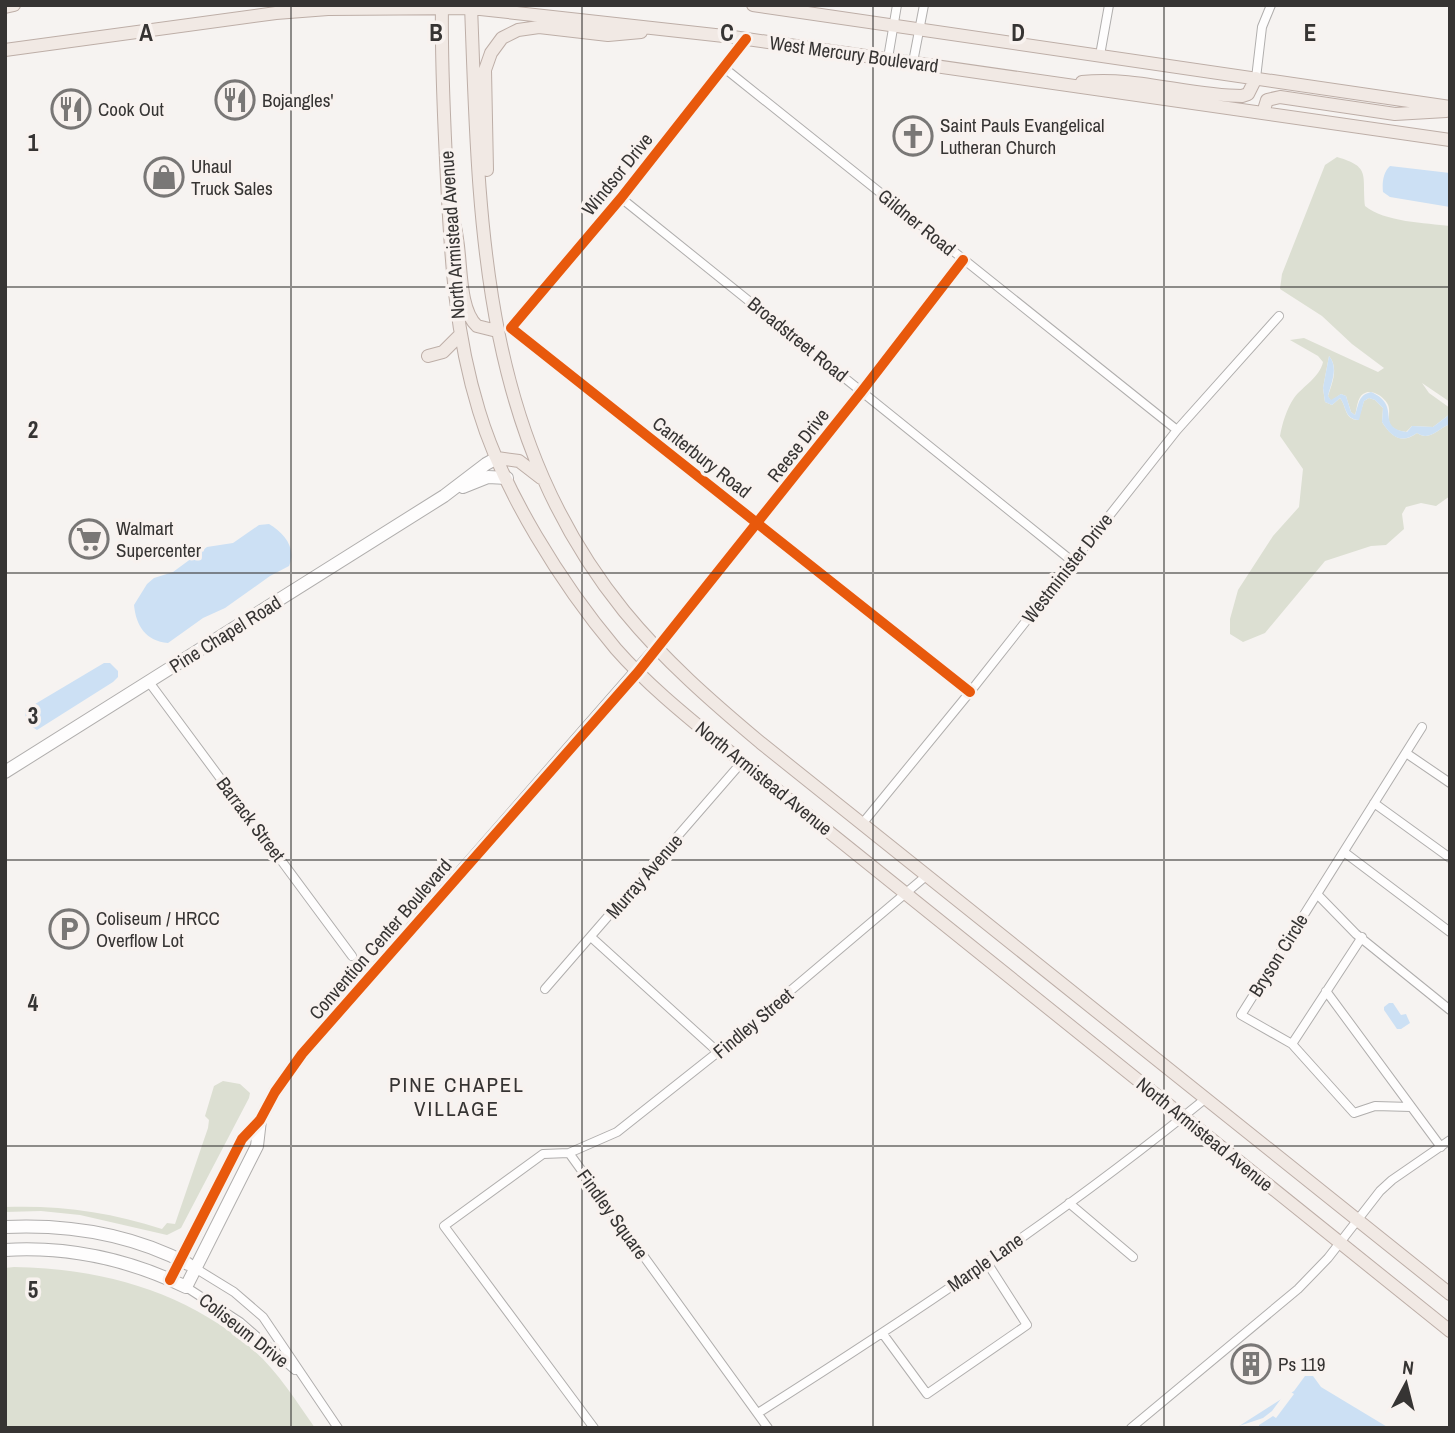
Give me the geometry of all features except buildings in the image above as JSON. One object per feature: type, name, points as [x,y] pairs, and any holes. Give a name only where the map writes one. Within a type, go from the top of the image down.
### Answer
[{"type":"main road","points":[[5,7],[14,5]]},
{"type":"main road","name":"West Mercury Boulevard","points":[[753,5],[1450,109]]},
{"type":"main road","name":"North Armistead Avenue","points":[[442,6],[452,284],[466,364],[479,413],[522,512],[557,567],[616,648],[638,671],[742,762],[1450,1331]]},
{"type":"main road","name":"West Mercury Boulevard","points":[[5,50],[265,14],[328,9],[471,6],[746,38],[1450,140]]},
{"type":"main road","name":"North Armistead Avenue","points":[[471,6],[483,241],[497,331],[517,411],[546,483],[581,549],[603,583],[656,649],[761,743],[1450,1294]]},
{"type":"main road","points":[[483,241],[488,191],[484,79],[487,61],[496,46],[510,33],[529,28],[548,27],[608,35],[670,29]]},
{"type":"main road","points":[[1062,84],[1099,80],[1136,82],[1242,96],[1250,91],[1256,78]]},
{"type":"main road","points":[[1263,113],[1267,100],[1280,97],[1395,114],[1450,109]]},
{"type":"main road","points":[[448,208],[459,241],[467,312],[477,326],[497,331]]},
{"type":"main road","points":[[460,335],[443,352],[428,356],[466,364]]},
{"type":"main road","points":[[498,458],[519,461],[546,483]]},
{"type":"street","points":[[888,58],[897,5]]},
{"type":"street","points":[[913,62],[924,5]]},
{"type":"street","points":[[1100,55],[1109,5]]},
{"type":"street","points":[[1256,78],[1262,27],[1271,5]]},
{"type":"street","name":"Windsor Drive","points":[[511,328],[621,198],[746,38]]},
{"type":"street","name":"Gildner Road","points":[[723,67],[1177,430]]},
{"type":"street","name":"Broadstreet Road","points":[[621,198],[1072,561]]},
{"type":"street","name":"Reese Drive","points":[[656,649],[963,260]]},
{"type":"street","name":"Westminister Drive","points":[[862,824],[1177,430],[1279,316]]},
{"type":"street","name":"Canterbury Road","points":[[511,328],[970,692]]},
{"type":"street","name":"Pine Chapel Road","points":[[5,772],[444,496],[471,474],[498,458]]},
{"type":"street","name":"Pine Chapel Road","points":[[444,496],[488,477],[507,478]]},
{"type":"street","name":"Convention Center Boulevard","points":[[170,1279],[242,1139],[260,1120],[302,1054],[656,649]]},
{"type":"street","name":"Barrack Street","points":[[149,682],[352,956]]},
{"type":"street","name":"Bryson Circle","points":[[1411,1107],[1375,1105],[1354,1114],[1292,1044],[1241,1015],[1422,727]]},
{"type":"street","points":[[1406,753],[1450,783]]},
{"type":"street","name":"Murray Avenue","points":[[545,989],[742,762]]},
{"type":"street","points":[[1374,803],[1450,858]]},
{"type":"street","points":[[1344,852],[1450,932]]},
{"type":"street","name":"Findley Street","points":[[569,1153],[617,1132],[718,1052],[926,876]]},
{"type":"street","points":[[1317,894],[1362,937],[1450,1010]]},
{"type":"street","points":[[591,937],[718,1052]]},
{"type":"street","points":[[1292,1044],[1362,937]]},
{"type":"street","points":[[1326,991],[1441,1147]]},
{"type":"street","name":"Marple Lane","points":[[758,1413],[883,1334],[1069,1203],[1205,1099]]},
{"type":"street","name":"Convention Center Boulevard","points":[[186,1287],[257,1146],[260,1120]]},
{"type":"street","points":[[1131,1428],[1298,1289],[1392,1180],[1450,1140]]},
{"type":"street","name":"Findley Square","points":[[593,1428],[444,1226],[543,1154],[569,1153],[768,1428]]},
{"type":"street","points":[[1069,1203],[1133,1257]]},
{"type":"street","name":"Coliseum Drive","points":[[5,1227],[52,1227],[100,1233],[136,1242],[180,1260],[234,1292],[263,1317],[303,1377]]},
{"type":"street","name":"Coliseum Drive","points":[[5,1250],[46,1249],[100,1255],[170,1279],[240,1322],[303,1377]]},
{"type":"street","points":[[883,1334],[927,1394],[1027,1325],[986,1261]]},
{"type":"street","points":[[303,1377],[338,1428]]},
{"type":"shaded area","points":[[1337,157],[1360,168],[1364,179],[1365,206],[1373,211],[1406,221],[1450,226],[1450,402],[1422,383],[1429,393],[1450,408],[1450,414],[1433,427],[1412,426],[1406,432],[1400,431],[1391,426],[1385,400],[1380,395],[1366,392],[1360,398],[1355,415],[1351,412],[1346,396],[1341,394],[1331,401],[1328,396],[1334,371],[1329,356],[1323,388],[1325,402],[1332,405],[1340,398],[1348,415],[1358,420],[1364,401],[1369,398],[1375,400],[1383,408],[1382,422],[1393,435],[1401,438],[1417,433],[1430,435],[1450,424],[1450,496],[1436,506],[1421,503],[1406,507],[1402,514],[1404,529],[1386,545],[1371,546],[1325,561],[1265,633],[1243,642],[1230,634],[1230,619],[1238,590],[1273,536],[1299,507],[1303,469],[1280,436],[1283,421],[1294,398],[1315,377],[1323,362],[1318,356],[1290,340],[1304,338],[1378,372],[1384,368],[1352,344],[1322,316],[1280,289],[1282,274],[1325,165]]},
{"type":"shaded area","points":[[223,1081],[240,1084],[250,1093],[249,1098],[181,1228],[167,1235],[80,1215],[41,1211],[5,1212],[5,1207],[45,1207],[104,1214],[162,1229],[167,1223],[175,1224],[208,1128],[209,1120],[205,1116],[214,1086]]},
{"type":"shaded area","points":[[5,1268],[46,1268],[109,1278],[140,1287],[198,1311],[251,1348],[269,1366],[315,1428],[5,1428]]},
{"type":"water","points":[[1390,166],[1450,173],[1450,207],[1390,197],[1383,192],[1383,185],[1384,175]]},
{"type":"water","points":[[1329,356],[1334,371],[1328,396],[1331,400],[1341,394],[1346,396],[1351,412],[1355,415],[1361,398],[1371,392],[1385,403],[1392,426],[1397,429],[1407,432],[1412,426],[1433,427],[1450,414],[1450,424],[1426,436],[1417,433],[1406,438],[1396,437],[1382,422],[1383,408],[1369,398],[1364,401],[1359,420],[1354,419],[1346,412],[1340,398],[1332,405],[1325,402],[1323,388]]},
{"type":"water","points":[[269,524],[288,542],[291,553],[289,566],[225,608],[203,618],[168,643],[160,642],[143,631],[134,605],[154,578],[173,572],[207,547],[233,543],[259,525]]},
{"type":"water","points":[[104,663],[110,663],[118,671],[118,677],[113,682],[37,730],[26,723],[25,710]]},
{"type":"water","points":[[1389,1003],[1393,1003],[1401,1015],[1406,1014],[1410,1023],[1397,1029],[1384,1010]]},
{"type":"water","points":[[1305,1376],[1313,1376],[1321,1387],[1389,1428],[1236,1428],[1294,1391]]},
{"type":"pier","points":[[1292,1388],[1291,1392],[1294,1394],[1276,1418],[1273,1416],[1259,1425],[1259,1428],[1233,1428],[1263,1418]]},
{"type":"cycle path","points":[[746,39],[621,198],[511,328],[970,692]]},
{"type":"cycle path","points":[[170,1280],[242,1139],[260,1120],[275,1092],[302,1054],[638,672],[963,260]]},
{"type":"place","name":"Bojangles'","points":[[235,100]]},
{"type":"place","name":"Cook Out","points":[[71,109]]},
{"type":"place","name":"Saint Pauls Evangelical Lutheran Church","points":[[913,136]]},
{"type":"place","name":"Uhaul Truck Sales","points":[[164,177]]},
{"type":"place","name":"Walmart Supercenter","points":[[89,539]]},
{"type":"place","name":"Coliseum / HRCC Overflow Lot","points":[[69,929]]},
{"type":"place","name":"Ps 119","points":[[1251,1364]]},
{"type":"district","name":"PINE CHAPEL VILLAGE","points":[[457,1096]]}]
